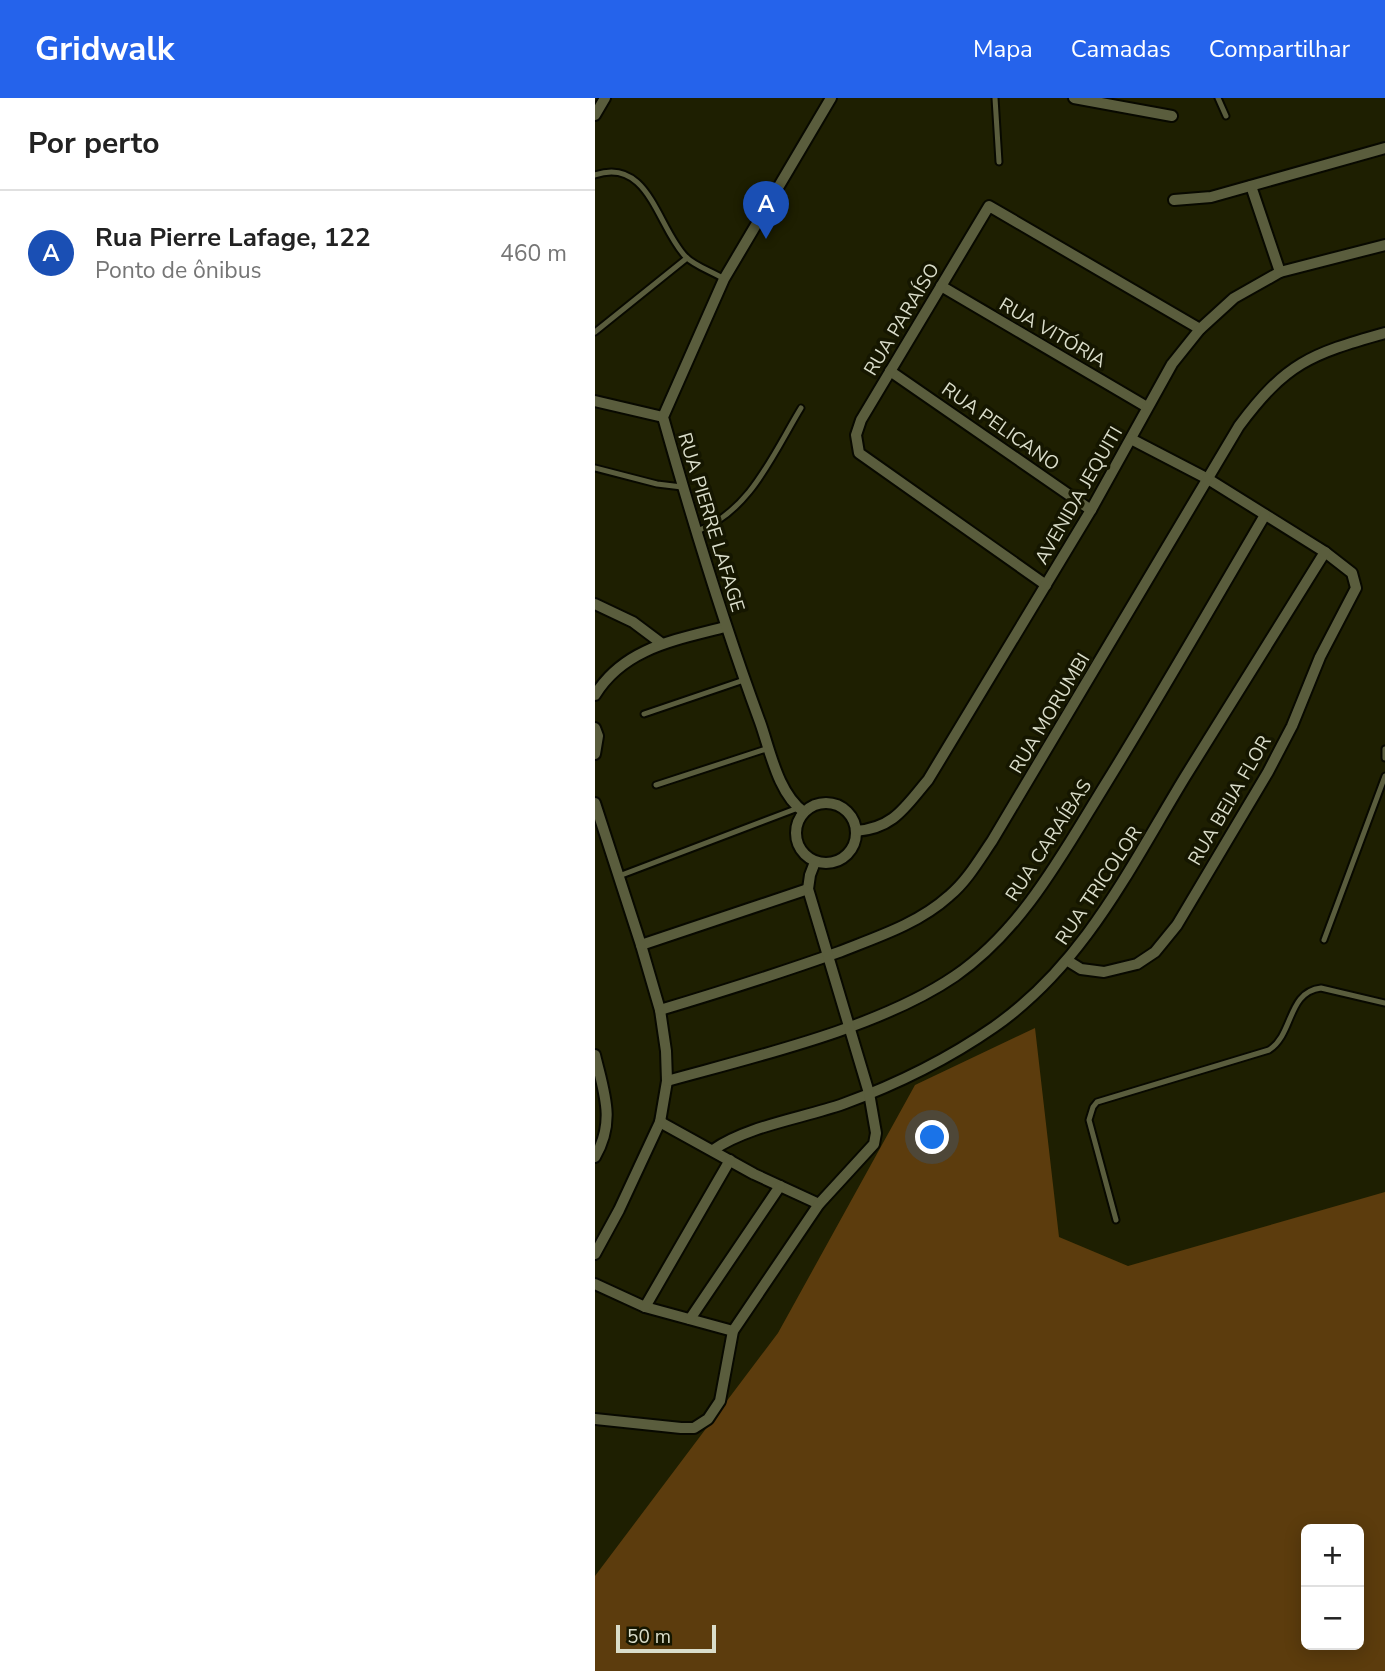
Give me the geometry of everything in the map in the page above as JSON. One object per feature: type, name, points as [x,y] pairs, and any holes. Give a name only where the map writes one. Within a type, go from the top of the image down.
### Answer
[{"type":"street","points":[[595,115],[605,98]]},
{"type":"street","name":"RUA PIERRE LAFAGE","points":[[801,810],[783,783],[725,627],[663,417],[724,279],[831,98]]},
{"type":"street","points":[[1074,98],[1172,116]]},
{"type":"street","points":[[1174,200],[1211,197],[1385,148]]},
{"type":"street","points":[[1251,186],[1279,272]]},
{"type":"street","name":"RUA PARAÍSO","points":[[1046,585],[859,453],[856,435],[861,420],[989,206],[1200,329]]},
{"type":"street","name":"AVENIDA JEQUITI","points":[[856,831],[874,830],[884,825],[902,811],[928,780],[1091,510],[1172,364],[1200,329],[1234,298],[1279,272],[1385,245]]},
{"type":"street","name":"RUA VITÓRIA","points":[[941,286],[1147,407]]},
{"type":"street","name":"RUA MORUMBI","points":[[660,1010],[754,982],[896,929],[923,915],[950,896],[968,876],[992,841],[1239,426],[1259,400],[1284,375],[1312,357],[1341,345],[1385,333]]},
{"type":"street","name":"RUA PELICANO","points":[[890,371],[1091,510]]},
{"type":"street","points":[[595,401],[663,417]]},
{"type":"street","points":[[1131,439],[1208,479],[1325,552]]},
{"type":"street","name":"RUA CARAÍBAS","points":[[667,1082],[849,1026],[907,1002],[956,975],[986,950],[1017,919],[1047,879],[1265,515]]},
{"type":"street","name":"RUA BEIJA FLOR","points":[[1068,961],[1081,969],[1104,972],[1137,964],[1155,952],[1177,925],[1268,772],[1292,726],[1319,657],[1354,594],[1356,583],[1352,573],[1325,552]]},
{"type":"street","name":"RUA TRICOLOR","points":[[713,1150],[732,1138],[842,1104],[950,1054],[994,1027],[1034,995],[1068,961],[1093,929],[1325,552]]},
{"type":"street","points":[[595,604],[633,622],[661,643]]},
{"type":"street","points":[[595,695],[610,675],[631,657],[661,643],[725,627]]},
{"type":"street","points":[[595,728],[595,754]]},
{"type":"street","points":[[595,803],[660,1010],[667,1082],[660,1122],[595,1254]]},
{"type":"street","points":[[822,803],[841,807],[849,813],[856,831],[851,850],[844,858],[825,864],[806,857],[796,840],[795,830],[801,810],[822,803]]},
{"type":"street","points":[[595,1419],[694,1428],[708,1419],[720,1401],[733,1331],[819,1204],[874,1144],[876,1133],[869,1093],[808,889],[815,862]]},
{"type":"street","points":[[641,945],[808,889]]},
{"type":"street","points":[[595,1055],[608,1121],[606,1135],[595,1157]]},
{"type":"street","points":[[660,1122],[819,1204]]},
{"type":"street","points":[[645,1307],[730,1160]]},
{"type":"street","points":[[690,1319],[780,1186]]},
{"type":"street","points":[[595,1284],[645,1307],[733,1331]]},
{"type":"lane","points":[[995,98],[999,162]]},
{"type":"lane","points":[[1218,98],[1226,116]]},
{"type":"lane","points":[[595,175],[616,172],[629,174],[643,187],[687,258],[724,279]]},
{"type":"lane","points":[[595,332],[687,258]]},
{"type":"lane","points":[[697,531],[729,515],[746,498],[801,408]]},
{"type":"lane","points":[[595,468],[657,484],[683,487]]},
{"type":"lane","points":[[644,714],[744,680]]},
{"type":"lane","points":[[656,785],[769,748]]},
{"type":"lane","points":[[1385,749],[1385,758]]},
{"type":"lane","points":[[1324,940],[1385,776]]},
{"type":"lane","points":[[619,876],[801,810]]},
{"type":"lane","points":[[1116,1220],[1089,1120],[1097,1102],[1269,1051],[1281,1041],[1298,999],[1313,989],[1321,988],[1385,1003]]},
{"type":"shaded area","points":[[1035,1028],[1059,1237],[1128,1266],[1385,1192],[1385,1671],[595,1671],[595,1576],[778,1333],[915,1085]]},
{"type":"place","name":"Rua Pierre Lafage, 122","points":[[766,239]]}]
